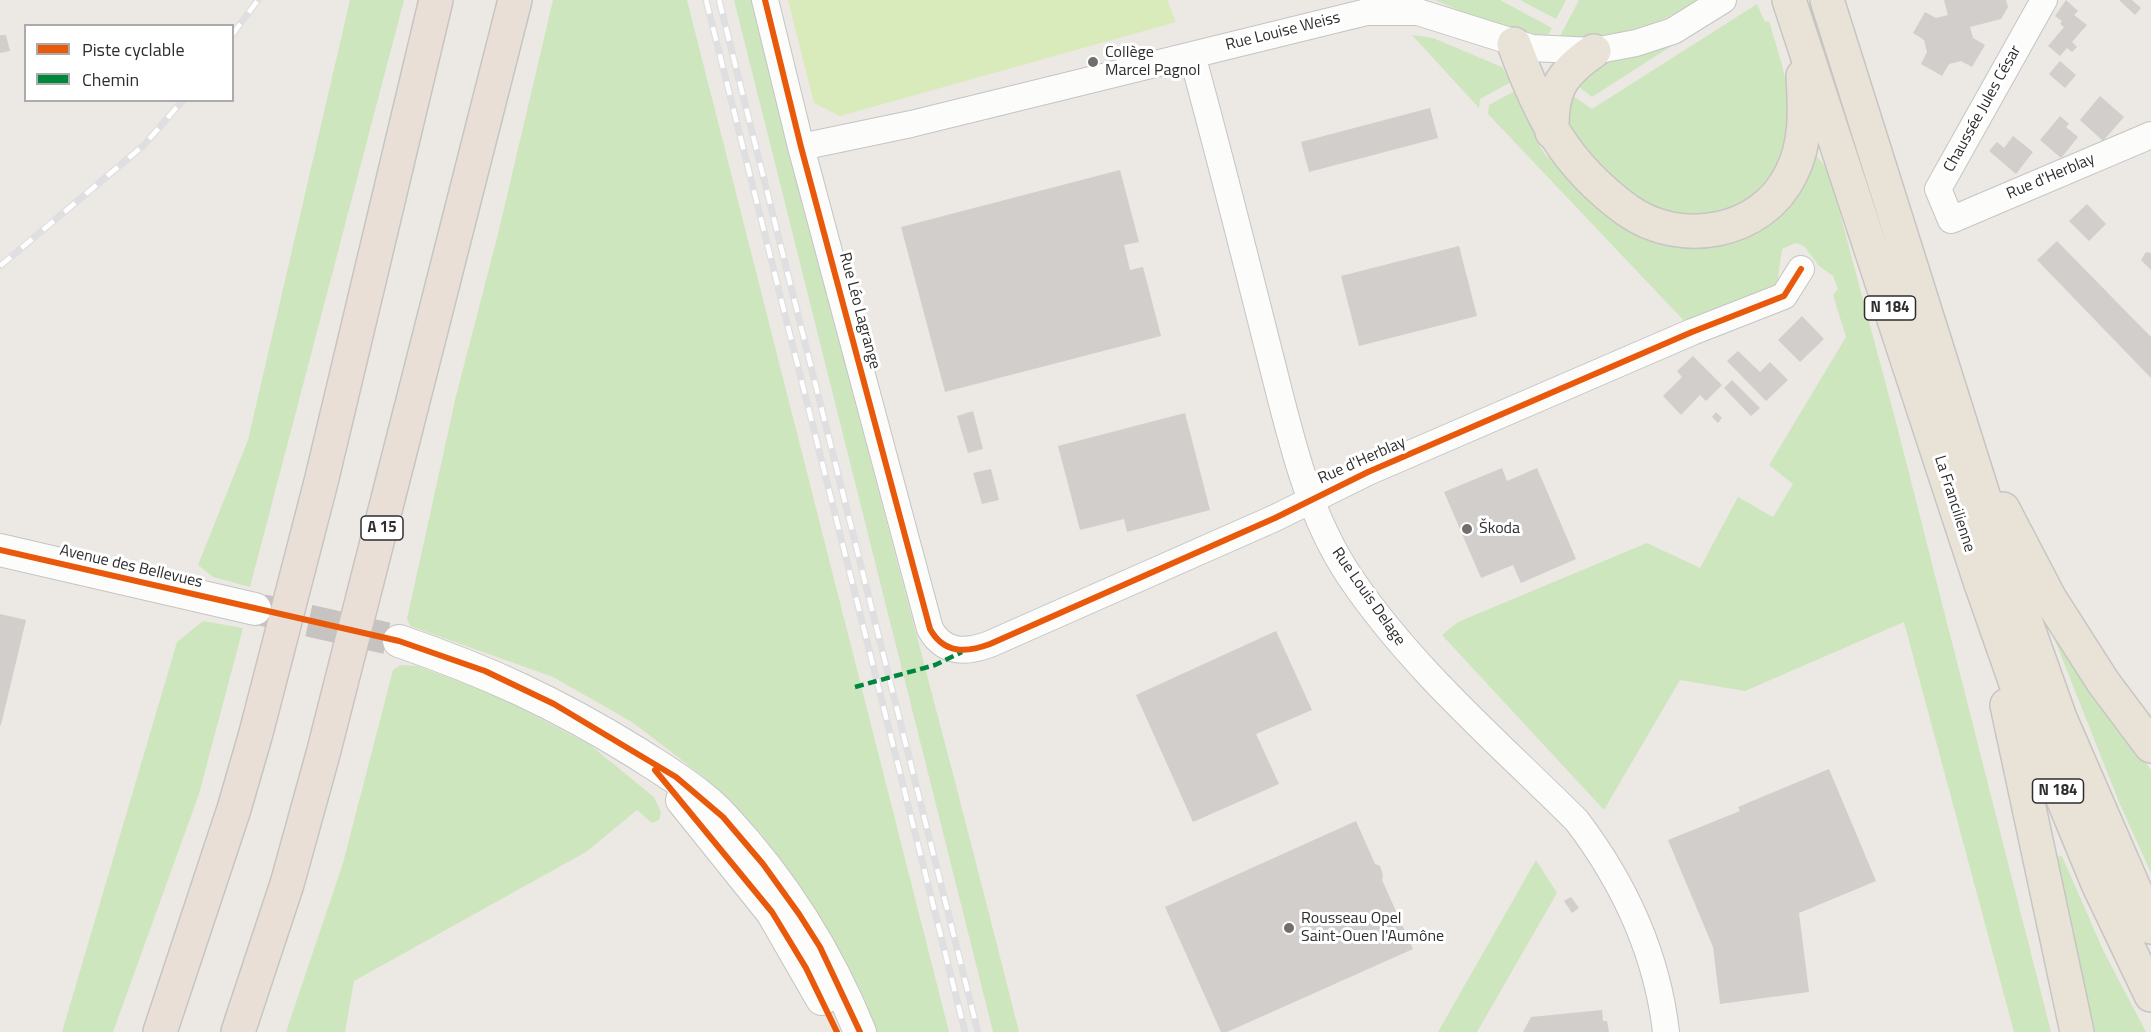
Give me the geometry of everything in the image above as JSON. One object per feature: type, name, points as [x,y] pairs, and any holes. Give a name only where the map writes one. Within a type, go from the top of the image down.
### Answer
[{"type":"highway","points":[[160,1032],[230,820],[256,733],[333,436],[436,0]]},
{"type":"highway","name":"A 15","points":[[238,1032],[287,884],[323,754],[515,0]]},
{"type":"highway","name":"La Francilienne","points":[[1789,0],[1980,581],[2020,695],[2066,809],[2151,995]]},
{"type":"highway","name":"La Francilienne","points":[[1827,0],[2003,558],[2060,718],[2151,927]]},
{"type":"highway","points":[[1514,44],[1552,132],[1573,161],[1598,186],[1640,218],[1658,226],[1690,232],[1716,230],[1735,225],[1761,209],[1784,188],[1800,150],[1804,126],[1801,35]]},
{"type":"highway","points":[[1552,132],[1551,110],[1555,93],[1568,72],[1594,51]]},
{"type":"highway","points":[[1966,439],[2050,598],[2103,682],[2151,746]]},
{"type":"highway","points":[[1980,581],[2077,1032]]},
{"type":"street","name":"Rue Léo Lagrange","points":[[765,0],[801,147],[930,629]]},
{"type":"street","name":"Rue Louise Weiss","points":[[801,147],[923,121],[1340,18],[1383,11],[1433,15],[1514,44],[1548,50],[1594,51],[1636,44],[1673,31],[1723,0]]},
{"type":"street","name":"Chaussée Jules César","points":[[1951,220],[1938,189],[2044,0]]},
{"type":"street","name":"Rue Louis Delage","points":[[1191,55],[1286,419],[1310,499],[1328,538],[1350,577],[1399,643],[1577,821],[1600,851],[1616,878],[1644,939],[1663,1008],[1666,1032]]},
{"type":"street","name":"Rue d'Herblay","points":[[1951,220],[2151,135]]},
{"type":"street","name":"Rue d'Herblay","points":[[930,629],[936,639],[947,647],[962,652],[973,650],[1275,518],[1310,499],[1692,333],[1784,296],[1800,269]]},
{"type":"street","name":"Avenue des Bellevues","points":[[0,550],[255,609]]},
{"type":"street","points":[[399,641],[485,671],[521,687],[595,727],[699,795],[723,817],[764,864],[820,947],[860,1032]]},
{"type":"street","points":[[638,754],[671,787],[772,912],[806,968],[837,1032]]},
{"type":"green space","points":[[350,0],[404,0],[250,587],[213,577],[198,565],[248,440]]},
{"type":"green space","points":[[553,0],[687,0],[949,1032],[877,1032],[860,989],[804,894],[761,833],[704,777],[632,722],[553,677],[410,626],[407,619],[456,396],[498,234]]},
{"type":"green space","points":[[734,0],[752,0],[1019,1032],[993,1032]]},
{"type":"green space","points":[[788,0],[1167,0],[1176,22],[840,116],[814,103]]},
{"type":"green space","points":[[1435,0],[1500,0],[1552,28],[1546,38],[1489,24]]},
{"type":"green space","points":[[1520,0],[1566,0],[1556,19]]},
{"type":"green space","points":[[1579,0],[1699,0],[1665,18],[1632,30],[1598,36],[1559,38]]},
{"type":"green space","points":[[1757,4],[1765,22],[1769,21],[1788,90],[1790,114],[1788,137],[1782,157],[1772,176],[1741,204],[1722,212],[1701,216],[1678,216],[1645,202],[1608,174],[1576,140],[1565,124],[1561,109],[1566,91],[1592,109]]},
{"type":"green space","points":[[1412,35],[1433,38],[1502,67],[1511,82],[1480,99],[1479,108]]},
{"type":"green space","points":[[1687,36],[1592,97],[1573,82],[1596,63],[1656,50]]},
{"type":"green space","points":[[1522,87],[1538,135],[1537,141],[1546,156],[1699,246],[1812,151],[1828,169],[1897,426],[2051,1032],[2014,1032],[1904,622],[1745,691],[1680,680],[1604,810],[1442,635],[1458,622],[1647,543],[1700,568],[1738,497],[1773,517],[1793,484],[1769,465],[1846,337],[1833,295],[1838,289],[1833,276],[1819,266],[1804,246],[1796,243],[1782,249],[1777,284],[1771,290],[1687,324],[1488,114],[1489,105]]},
{"type":"green space","points":[[203,621],[243,628],[199,794],[113,1032],[62,1032],[177,642]]},
{"type":"green space","points":[[2055,630],[2151,770],[2151,873],[2119,802],[2052,633]]},
{"type":"green space","points":[[400,665],[417,666],[496,695],[590,745],[654,797],[661,812],[659,820],[652,823],[637,810],[586,852],[354,981],[345,1032],[286,1032],[343,863],[393,670]]},
{"type":"green space","points":[[2062,856],[2103,950],[2146,1032],[2092,1032],[2054,857]]},
{"type":"green space","points":[[1536,860],[1557,893],[1477,1032],[1438,1032]]},
{"type":"building","points":[[1944,0],[2006,0],[2008,7],[2001,19],[1970,27],[1973,38],[1985,45],[1972,67],[1961,61],[1949,64],[1942,76],[1921,64],[1927,52],[1924,40],[1913,33],[1925,12],[1936,18],[1948,15]]},
{"type":"building","points":[[2066,0],[2078,11],[2074,15],[2087,25],[2072,42],[2077,47],[2072,52],[2067,48],[2060,56],[2048,46],[2064,27],[2060,24],[2062,21],[2055,16]]},
{"type":"building","points":[[2119,0],[2132,0],[2141,8],[2135,15]]},
{"type":"building","points":[[0,35],[6,35],[10,51],[0,53]]},
{"type":"building","points":[[2060,61],[2076,75],[2065,88],[2049,74]]},
{"type":"building","points":[[2100,96],[2124,117],[2103,141],[2080,120]]},
{"type":"building","points":[[1430,108],[1438,138],[1309,172],[1301,142]]},
{"type":"building","points":[[2060,116],[2069,124],[2066,127],[2078,137],[2061,158],[2040,140]]},
{"type":"building","points":[[2013,136],[2033,152],[2016,174],[1989,151],[1997,142],[2004,148]]},
{"type":"building","points":[[1120,170],[1139,242],[1124,245],[1130,270],[1143,267],[1161,336],[945,392],[901,227]]},
{"type":"building","points":[[2087,204],[2106,224],[2089,241],[2069,221]]},
{"type":"building","points":[[2057,241],[2151,337],[2151,378],[2037,260]]},
{"type":"building","points":[[1459,246],[1477,316],[1359,346],[1341,276]]},
{"type":"building","points":[[2146,252],[2151,253],[2151,270],[2141,260]]},
{"type":"building","points":[[1802,316],[1824,339],[1800,362],[1778,340]]},
{"type":"building","points":[[1738,351],[1760,372],[1770,362],[1788,380],[1766,401],[1727,361]]},
{"type":"building","points":[[1693,356],[1722,385],[1706,401],[1700,395],[1681,415],[1663,396],[1682,377],[1677,371]]},
{"type":"building","points":[[1732,380],[1760,408],[1751,416],[1724,388]]},
{"type":"building","points":[[973,411],[983,449],[968,453],[957,416]]},
{"type":"building","points":[[1716,412],[1722,418],[1718,423],[1712,417]]},
{"type":"building","points":[[1185,413],[1210,510],[1127,532],[1124,519],[1080,530],[1058,446]]},
{"type":"building","points":[[1502,468],[1507,481],[1537,468],[1576,559],[1521,583],[1513,565],[1481,578],[1444,492]]},
{"type":"building","points":[[991,469],[999,500],[982,504],[973,473]]},
{"type":"building","points":[[0,614],[26,620],[1,725],[0,725]]},
{"type":"building","points":[[1276,631],[1312,710],[1256,734],[1279,784],[1193,822],[1136,695]]},
{"type":"building","points":[[1829,769],[1876,881],[1799,913],[1809,992],[1720,1004],[1713,947],[1668,840],[1740,811],[1738,807]]},
{"type":"building","name":"Rousseau Opel Saint-Ouen l'Aumône","points":[[1356,821],[1375,864],[1380,866],[1382,880],[1413,949],[1227,1032],[1221,1032],[1165,907]]},
{"type":"building","points":[[1571,897],[1579,908],[1572,913],[1564,901]]},
{"type":"building","points":[[1602,1010],[1603,1021],[1607,1021],[1609,1032],[1523,1032],[1531,1017]]},
{"type":"tunnel","points":[[262,610],[399,641]]},
{"type":"railway","points":[[234,32],[258,0]]},
{"type":"railway","points":[[706,0],[965,1032]]},
{"type":"railway","points":[[719,0],[978,1032]]},
{"type":"railway","points":[[0,266],[144,145],[181,102]]},
{"type":"marked path","points":[[855,687],[935,665],[962,652]]},
{"type":"cycle path","points":[[765,0],[801,147],[930,629],[942,643],[956,649],[972,649],[990,644],[1275,518],[1368,472],[1692,332],[1784,296],[1801,269]]},
{"type":"cycle path","points":[[0,550],[399,641],[485,671],[554,704],[676,777],[723,817],[763,864],[799,914],[820,947],[860,1032]]},
{"type":"cycle path","points":[[655,770],[772,912],[806,968],[837,1032]]},
{"type":"place","name":"Collège Marcel Pagnol","points":[[1093,62]]},
{"type":"place","name":"Škoda","points":[[1467,529]]},
{"type":"place","name":"Rousseau Opel Saint-Ouen l'Aumône","points":[[1289,928]]}]
